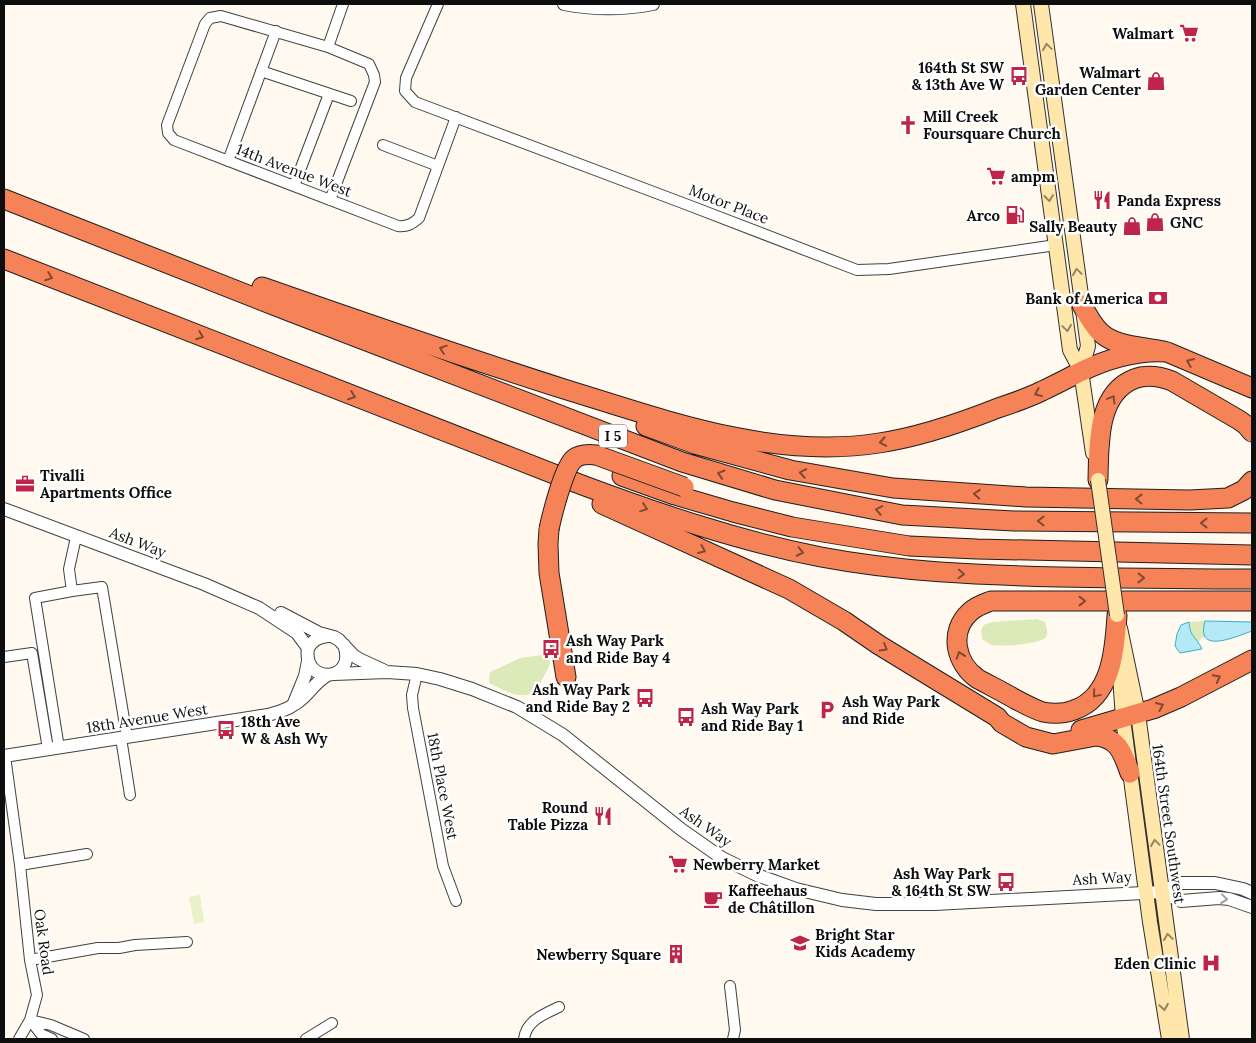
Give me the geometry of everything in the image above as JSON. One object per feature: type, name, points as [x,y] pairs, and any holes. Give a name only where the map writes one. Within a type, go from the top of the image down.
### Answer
[{"type":"highway","points":[[5,200],[489,365],[712,433],[762,442],[794,446],[830,447],[881,443],[907,438],[944,427],[1041,392],[1102,362],[1152,351],[1167,352]]},
{"type":"highway","name":"I 5","points":[[5,200],[682,462],[775,490],[902,515],[1014,521],[1252,523]]},
{"type":"highway","points":[[4,259],[622,500],[703,528],[753,541],[822,557],[914,570],[960,574],[1097,578],[1252,579]]},
{"type":"highway","points":[[1082,305],[1100,331],[1115,342],[1167,352],[1252,388]]},
{"type":"highway","points":[[489,365],[586,404],[695,444],[790,470],[851,482],[893,488],[1026,498],[1190,500],[1228,498],[1244,490],[1252,481]]},
{"type":"highway","points":[[1098,480],[1099,451],[1105,412],[1112,396],[1119,388],[1137,378],[1153,376],[1172,381],[1239,420],[1252,432]]},
{"type":"highway","points":[[500,454],[616,511],[789,589],[844,621],[879,645],[997,717],[1002,724],[1026,737],[1053,744],[1096,736],[1111,740],[1117,744],[1123,753],[1130,773]]},
{"type":"highway","points":[[566,677],[548,573],[549,529],[555,504],[569,464],[580,456],[588,454],[596,455],[745,507],[809,523],[892,536],[982,542],[1252,545]]},
{"type":"highway","points":[[563,480],[574,468],[590,465],[676,495],[792,527],[909,546],[977,550],[1252,555]]},
{"type":"highway","points":[[1117,615],[1116,638],[1109,672],[1104,684],[1092,699],[1076,710],[1066,713],[1046,712],[1035,709],[978,679],[966,668],[957,650],[958,633],[961,623],[978,606],[991,601],[1252,601]]},
{"type":"highway","points":[[997,717],[1010,715],[1022,723],[1040,729],[1071,733],[1154,709],[1252,660]]},
{"type":"main road","name":"164th Street Southwest","points":[[1023,4],[1070,350],[1081,371],[1098,480],[1130,716],[1162,892],[1182,1039]]},
{"type":"main road","name":"164th Street Southwest","points":[[1041,4],[1088,346],[1081,371]]},
{"type":"main road","name":"164th Street Southwest","points":[[1130,716],[1130,773],[1168,1039]]},
{"type":"street","points":[[328,47],[343,4]]},
{"type":"street","name":"Motor Place","points":[[438,4],[406,78],[405,91],[415,102],[857,270],[889,269],[1056,245]]},
{"type":"street","points":[[564,4],[600,9],[653,4]]},
{"type":"street","name":"14th Avenue West","points":[[276,31],[221,16],[210,18],[205,24],[167,125],[168,133],[174,140],[398,226],[405,227],[413,224],[419,218],[438,166]]},
{"type":"street","points":[[228,161],[276,31],[328,47],[369,64],[375,82],[330,200]]},
{"type":"street","points":[[261,71],[350,101]]},
{"type":"street","points":[[294,186],[330,94]]},
{"type":"street","points":[[383,145],[438,166],[456,117]]},
{"type":"street","name":"Ash Way","points":[[4,509],[204,584],[260,608],[297,633],[308,655]]},
{"type":"street","points":[[72,591],[69,568],[76,537]]},
{"type":"street","points":[[54,748],[35,598],[102,587],[124,738],[130,795]]},
{"type":"street","name":"Ash Way","points":[[260,608],[270,609],[328,636]]},
{"type":"street","points":[[293,704],[306,676],[308,655],[315,639],[328,636],[340,640],[346,652],[346,663],[339,671],[331,675],[321,674],[315,672],[310,667],[308,655]]},
{"type":"street","name":"Ash Way","points":[[344,646],[359,659],[387,672]]},
{"type":"street","points":[[4,657],[32,653],[54,748]]},
{"type":"street","name":"Ash Way","points":[[331,675],[387,672],[417,674],[472,689],[517,708],[563,735],[682,830],[722,858],[756,875],[796,889],[842,900],[876,904],[936,904],[1162,892],[1180,901],[1219,898],[1229,899],[1252,907]]},
{"type":"street","name":"18th Place West","points":[[417,674],[412,696],[413,708],[443,866],[456,901]]},
{"type":"street","name":"18th Avenue West","points":[[5,756],[268,715],[286,709],[302,699],[320,680],[331,675]]},
{"type":"street","name":"Oak Road","points":[[5,756],[20,865],[30,960],[37,995],[30,1020],[19,1039]]},
{"type":"street","points":[[20,865],[87,854]]},
{"type":"street","name":"Ash Way","points":[[1162,892],[1179,883],[1215,883],[1243,889],[1252,893]]},
{"type":"street","points":[[30,960],[98,948],[187,942]]},
{"type":"street","points":[[730,986],[735,1030],[733,1039]]},
{"type":"street","points":[[524,1039],[524,1034],[533,1021],[559,1008]]},
{"type":"street","points":[[30,1020],[41,1034],[52,1039]]},
{"type":"street","points":[[30,1020],[51,1024],[84,1039]]},
{"type":"street","points":[[306,1039],[332,1023]]},
{"type":"green space","points":[[1037,619],[1045,622],[1047,634],[1043,639],[1004,646],[992,645],[982,639],[981,630],[984,625],[992,622]]},
{"type":"green space","points":[[1205,621],[1203,629],[1206,637],[1198,642],[1191,633],[1189,622]]},
{"type":"green space","points":[[549,654],[548,668],[536,690],[531,694],[512,694],[489,683],[490,672],[521,658]]},
{"type":"green space","points":[[200,895],[204,922],[194,924],[189,897]]},
{"type":"water","points":[[1205,621],[1252,622],[1252,631],[1228,639],[1212,641],[1206,638],[1204,632]]},
{"type":"water","points":[[1189,622],[1192,634],[1202,649],[1180,653],[1175,646],[1177,634],[1181,625]]},
{"type":"place","name":"Walmart","points":[[1189,33]]},
{"type":"place","name":"164th St SW & 13th Ave W","points":[[1019,76]]},
{"type":"place","name":"Walmart Garden Center","points":[[1156,81]]},
{"type":"place","name":"Mill Creek Foursquare Church","points":[[908,125]]},
{"type":"place","name":"ampm","points":[[996,176]]},
{"type":"place","name":"Panda Express","points":[[1102,200]]},
{"type":"place","name":"Arco","points":[[1015,215]]},
{"type":"place","name":"GNC","points":[[1155,222]]},
{"type":"place","name":"Sally Beauty","points":[[1132,226]]},
{"type":"place","name":"Bank of America","points":[[1158,298]]},
{"type":"place","name":"Tivalli Apartments Office","points":[[25,484]]},
{"type":"place","name":"Ash Way Park and Ride Bay 4","points":[[551,649]]},
{"type":"place","name":"Ash Way Park and Ride Bay 2","points":[[645,698]]},
{"type":"place","name":"Ash Way Park and Ride","points":[[827,710]]},
{"type":"place","name":"Ash Way Park and Ride Bay 1","points":[[686,717]]},
{"type":"place","name":"18th Ave W & Ash Wy","points":[[226,730]]},
{"type":"place","name":"Round Table Pizza","points":[[603,816]]},
{"type":"place","name":"Newberry Market","points":[[678,864]]},
{"type":"place","name":"Ash Way Park & 164th St SW","points":[[1006,882]]},
{"type":"place","name":"Kaffeehaus de Châtillon","points":[[713,899]]},
{"type":"place","name":"Bright Star Kids Academy","points":[[800,943]]},
{"type":"place","name":"Newberry Square","points":[[676,954]]},
{"type":"place","name":"Eden Clinic","points":[[1211,963]]}]
